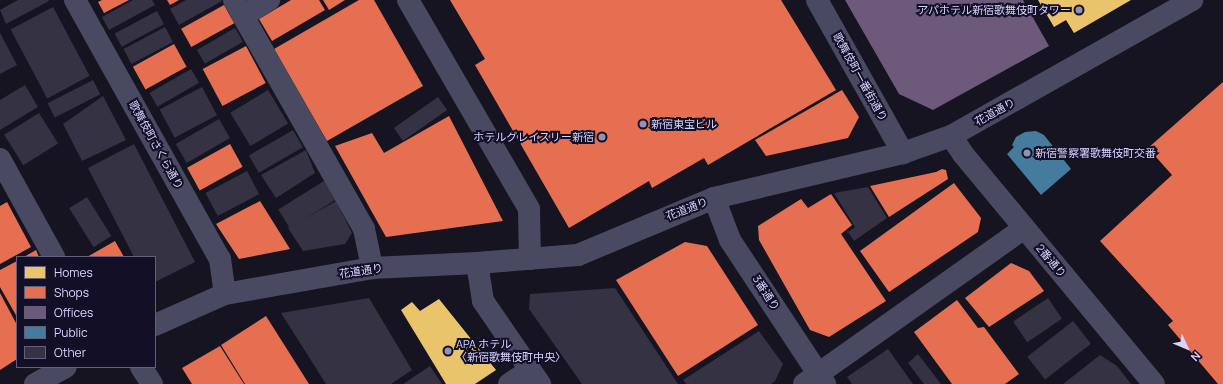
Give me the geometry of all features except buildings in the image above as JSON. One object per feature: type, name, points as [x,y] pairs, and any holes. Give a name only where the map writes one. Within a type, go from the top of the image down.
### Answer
[{"type":"street","name":"歌舞伎町さくら通り","points":[[75,0],[220,259],[225,294]]},
{"type":"street","points":[[269,0],[239,8],[364,229],[372,268]]},
{"type":"street","points":[[408,0],[529,209],[530,259]]},
{"type":"street","name":"歌舞伎町一番街通り","points":[[817,0],[903,153]]},
{"type":"street","name":"花道通り","points":[[156,325],[225,294],[372,268],[477,263],[578,255],[714,198],[903,153],[951,136],[1182,3]]},
{"type":"street","name":"2番通り","points":[[951,136],[963,154],[1154,384]]},
{"type":"street","points":[[0,159],[53,256]]},
{"type":"street","name":"3番通り","points":[[714,198],[730,240],[816,380]]},
{"type":"street","points":[[816,380],[1024,228]]},
{"type":"street","points":[[477,263],[483,301],[535,377],[509,384]]},
{"type":"street","points":[[35,384],[64,368]]},
{"type":"street","points":[[142,368],[152,384]]},
{"type":"place","name":"アパホテル新宿歌舞伎町タワー","points":[[1079,10]]},
{"type":"place","name":"新宿東宝ビル","points":[[643,124]]},
{"type":"place","name":"ホテルグレイスリー新宿","points":[[602,137]]},
{"type":"place","name":"新宿警察署歌舞伎町交番","points":[[1027,153]]},
{"type":"place","name":"APA ホテル 〈新宿歌舞伎町中央〉","points":[[448,351]]}]
